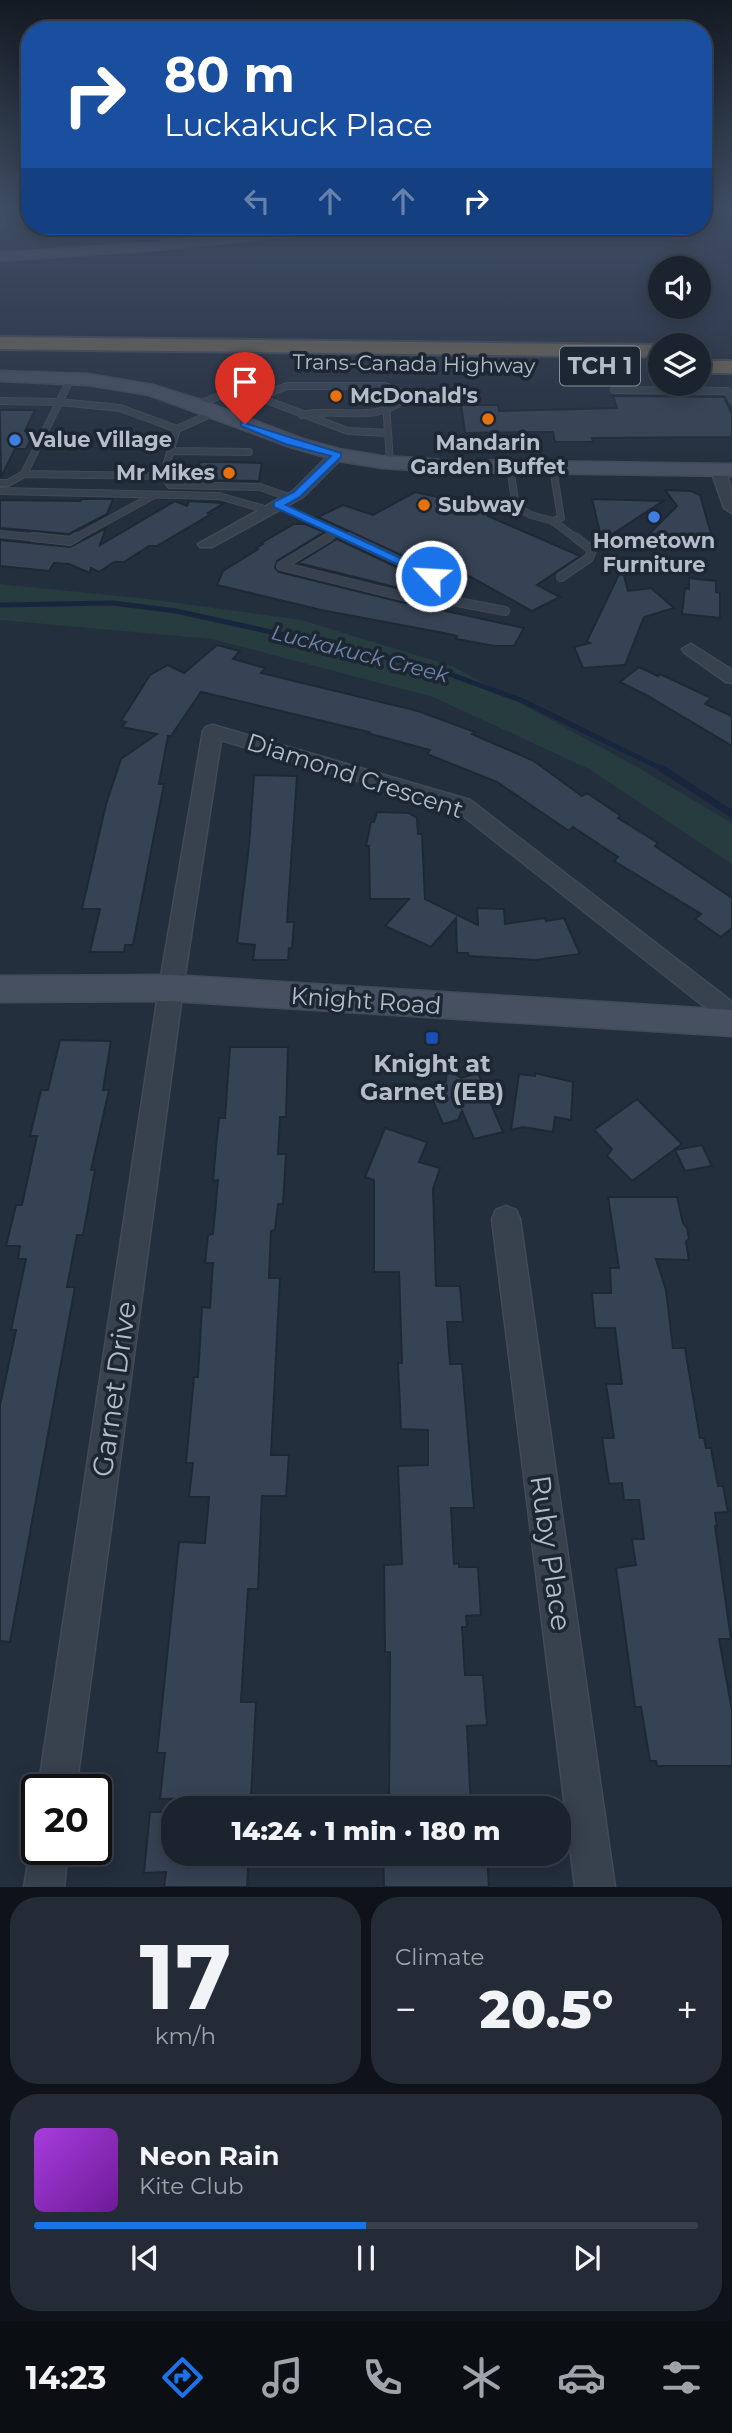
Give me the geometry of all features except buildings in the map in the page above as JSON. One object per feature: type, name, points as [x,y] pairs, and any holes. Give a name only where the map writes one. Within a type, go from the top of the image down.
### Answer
[{"type":"highway","name":"Trans-Canada Highway","points":[[0,343],[648,351]]},
{"type":"highway","points":[[711,351],[732,351]]},
{"type":"highway","name":"Trans-Canada Highway","points":[[0,359],[648,367]]},
{"type":"highway","points":[[711,367],[732,367]]},
{"type":"street","points":[[0,376],[71,378],[135,386],[205,408],[289,442],[337,455],[390,463],[725,470],[732,508]]},
{"type":"street","points":[[206,544],[279,504],[337,455]]},
{"type":"street","points":[[691,649],[732,678]]},
{"type":"street","name":"Diamond Crescent","points":[[171,988],[213,731],[463,805],[732,1016]]},
{"type":"street","name":"Knight Road","points":[[0,989],[171,988],[732,1023]]},
{"type":"street","name":"Garnet Drive","points":[[59,1774],[171,988]]},
{"type":"street","name":"Ruby Place","points":[[506,1220],[595,1887]]},
{"type":"street","points":[[44,1887],[47,1865]]},
{"type":"lane","points":[[24,474],[71,378]]},
{"type":"lane","points":[[258,397],[287,386],[385,386],[402,393],[403,399],[398,405],[386,411],[316,411],[302,415]]},
{"type":"lane","points":[[385,386],[390,463]]},
{"type":"lane","points":[[614,390],[728,391],[732,400]]},
{"type":"lane","points":[[163,476],[177,429],[232,391],[242,391],[302,415],[356,432],[388,433]]},
{"type":"lane","points":[[0,401],[59,402],[120,408],[177,429]]},
{"type":"lane","points":[[170,451],[248,452]]},
{"type":"lane","points":[[510,467],[516,507],[531,515],[553,521],[592,551],[589,558],[561,577]]},
{"type":"lane","points":[[553,468],[561,518],[553,521]]},
{"type":"lane","points":[[0,483],[8,483],[24,474],[163,476]]},
{"type":"lane","points":[[163,476],[170,485],[260,487],[279,504],[431,576],[434,586],[426,596]]},
{"type":"lane","points":[[0,491],[219,496],[279,504]]},
{"type":"lane","points":[[0,534],[70,541],[156,494]]},
{"type":"lane","points":[[338,532],[281,566],[406,597],[426,596],[505,611]]},
{"type":"green space","points":[[0,584],[148,599],[301,620],[452,666],[637,767],[732,823],[732,864],[589,769],[433,697],[212,639],[0,620]]},
{"type":"waterway","name":"Luckakuck Creek","points":[[0,605],[113,603],[176,611],[430,667],[523,701],[664,770]]},
{"type":"waterway","name":"Luckakuck Creek","points":[[661,768],[732,814]]},
{"type":"place","name":"McDonald's","points":[[336,396]]},
{"type":"place","name":"Mandarin Garden Buffet","points":[[488,419]]},
{"type":"place","name":"Value Village","points":[[15,440]]},
{"type":"place","name":"Mr Mikes","points":[[229,473]]},
{"type":"place","name":"Subway","points":[[424,505]]},
{"type":"place","name":"Hometown Furniture","points":[[654,517]]},
{"type":"place","name":"Knight at Garnet (EB)","points":[[432,1038]]},
{"type":"route","points":[[245,424],[289,442],[337,455],[298,494],[278,505],[431,576]]}]
